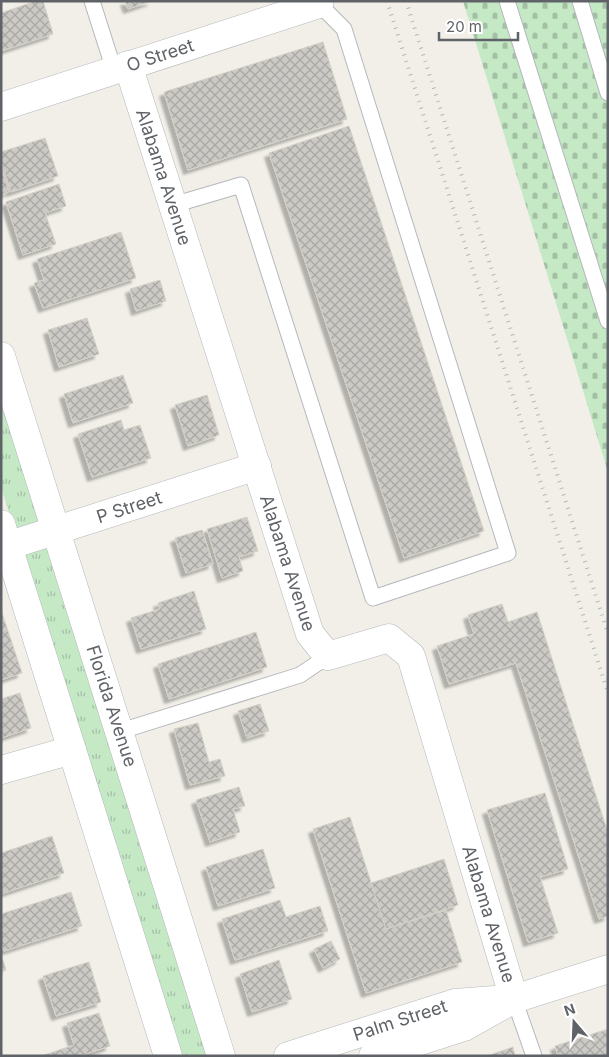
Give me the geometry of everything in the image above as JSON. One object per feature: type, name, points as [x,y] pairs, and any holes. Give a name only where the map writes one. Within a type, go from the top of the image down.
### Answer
[{"type":"street","name":"O Street","points":[[1,107],[319,3]]},
{"type":"street","name":"Alabama Avenue","points":[[121,68],[173,205],[310,634],[328,656],[389,638],[411,656],[514,999]]},
{"type":"street","name":"Florida Avenue","points":[[1,356],[121,731],[221,1056]]},
{"type":"street","name":"P Street","points":[[4,540],[57,531],[257,466]]},
{"type":"street","points":[[4,540],[168,1056]]},
{"type":"street","points":[[1,770],[72,750]]},
{"type":"street","name":"Palm Street","points":[[373,1056],[464,1027],[514,999],[608,969]]},
{"type":"street","name":"Palm Street","points":[[288,1056],[455,1003],[514,999]]},
{"type":"lane","points":[[92,1],[121,68]]},
{"type":"lane","points":[[508,1],[608,321]]},
{"type":"lane","points":[[580,1],[608,93]]},
{"type":"lane","points":[[173,205],[241,185],[373,598],[508,553],[344,29],[319,3]]},
{"type":"lane","points":[[121,731],[300,675],[328,656]]},
{"type":"lane","points":[[514,999],[534,1056]]},
{"type":"green space","points":[[463,1],[608,1],[608,472]]},
{"type":"green space","points":[[1,391],[210,1056],[178,1056],[1,487]]},
{"type":"building","points":[[36,1],[43,1],[53,34],[1,51],[1,13]]},
{"type":"building","points":[[125,1],[152,1],[128,9]]},
{"type":"building","points":[[323,42],[347,119],[188,170],[164,92]]},
{"type":"building","points":[[349,126],[484,531],[404,558],[269,153]]},
{"type":"building","points":[[45,138],[58,176],[11,192],[1,161],[1,152]]},
{"type":"building","points":[[1,167],[9,192],[1,195]]},
{"type":"building","points":[[59,184],[66,206],[45,213],[56,244],[23,255],[6,202]]},
{"type":"building","points":[[121,232],[136,278],[43,308],[34,283],[44,280],[37,259]]},
{"type":"building","points":[[160,280],[166,301],[136,311],[130,289]]},
{"type":"building","points":[[87,318],[99,354],[59,367],[48,330]]},
{"type":"building","points":[[123,375],[133,403],[73,423],[64,394]]},
{"type":"building","points":[[207,395],[219,435],[188,446],[175,405]]},
{"type":"building","points":[[121,420],[124,430],[140,425],[151,458],[92,477],[78,434]]},
{"type":"building","points":[[247,517],[258,551],[239,557],[243,571],[222,578],[207,529]]},
{"type":"building","points":[[202,530],[213,564],[186,573],[175,538]]},
{"type":"building","points":[[194,591],[206,629],[141,649],[131,618],[160,609],[158,603]]},
{"type":"building","points":[[502,604],[508,622],[537,612],[608,833],[608,916],[599,919],[516,663],[449,684],[437,646],[474,634],[468,615]]},
{"type":"building","points":[[1,610],[22,673],[1,680]]},
{"type":"building","points":[[256,632],[267,667],[169,699],[158,664]]},
{"type":"building","points":[[20,693],[31,728],[1,738],[1,699]]},
{"type":"building","points":[[260,704],[269,731],[247,738],[238,711]]},
{"type":"building","points":[[198,723],[209,762],[220,759],[225,776],[190,785],[174,729]]},
{"type":"building","points":[[239,787],[245,806],[233,809],[240,832],[210,842],[196,800]]},
{"type":"building","points":[[545,793],[568,869],[540,877],[558,933],[528,942],[487,810]]},
{"type":"building","points":[[350,817],[386,929],[446,910],[462,962],[366,993],[313,829]]},
{"type":"building","points":[[52,836],[64,873],[1,894],[1,853]]},
{"type":"building","points":[[263,849],[275,888],[218,906],[206,867]]},
{"type":"building","points":[[444,859],[458,905],[386,929],[371,883]]},
{"type":"building","points":[[71,892],[82,926],[4,951],[1,944],[1,914]]},
{"type":"building","points":[[280,900],[286,917],[320,906],[328,931],[235,960],[222,919]]},
{"type":"building","points":[[331,941],[340,959],[323,968],[314,949]]},
{"type":"building","points":[[1,954],[6,970],[1,972]]},
{"type":"building","points":[[279,960],[292,999],[252,1012],[240,974]]},
{"type":"building","points":[[89,962],[101,1002],[56,1016],[43,976]]},
{"type":"building","points":[[99,1013],[110,1046],[80,1056],[41,1056],[74,1045],[67,1023]]},
{"type":"building","points":[[608,1029],[608,1056],[558,1056],[555,1046]]},
{"type":"building","points":[[513,1047],[515,1056],[487,1056]]},
{"type":"railway","points":[[387,1],[608,693]]},
{"type":"railway","points":[[406,1],[608,634]]}]
